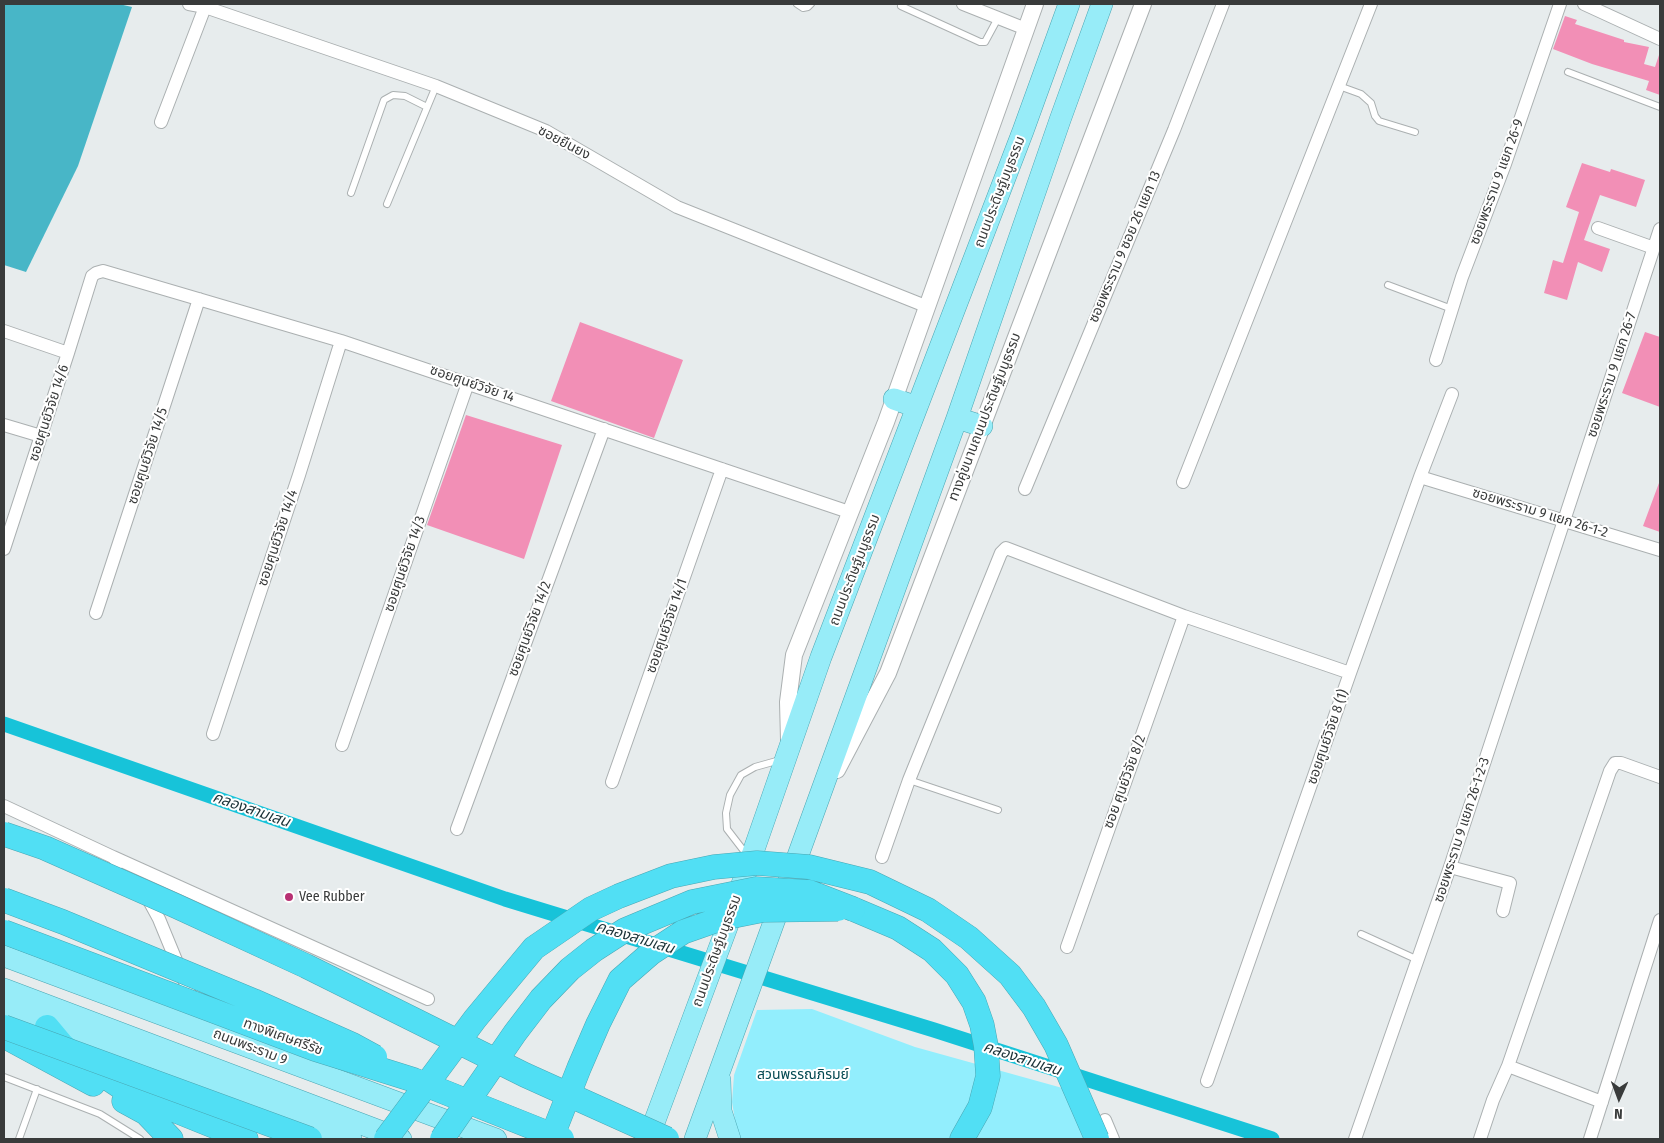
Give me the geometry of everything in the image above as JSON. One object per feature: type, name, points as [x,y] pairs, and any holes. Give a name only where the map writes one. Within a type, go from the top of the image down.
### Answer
[{"type":"highway","points":[[4,834],[53,852],[202,918],[306,966],[524,1074],[666,1139]]},
{"type":"highway","points":[[386,1139],[475,1019],[534,948],[591,909],[671,876],[714,867],[757,863],[809,867],[870,882],[928,910],[968,938],[1010,975],[1034,1007],[1101,1130]]},
{"type":"highway","points":[[442,1139],[515,1033],[541,999],[570,969],[594,950],[625,930],[692,902],[756,889],[809,892],[898,928],[932,950],[958,975],[974,1002],[982,1025],[988,1076],[980,1107],[962,1139]]},
{"type":"highway","points":[[4,900],[63,922],[263,1005],[353,1045],[414,1080]]},
{"type":"highway","points":[[551,1139],[590,1042],[620,980],[651,953],[683,932],[723,918],[763,910],[853,909]]},
{"type":"highway","name":"ทางพิเศษศรีรัช","points":[[4,932],[315,1049],[414,1080],[562,1139]]},
{"type":"highway","points":[[4,1027],[310,1139]]},
{"type":"highway","points":[[47,1027],[62,1045],[82,1061],[127,1091],[246,1139]]},
{"type":"highway","points":[[4,1036],[146,1113],[171,1139]]},
{"type":"main road","name":"ถนนประดิษฐ์มนูธรรม","points":[[648,1139],[727,927],[821,657],[1069,4]]},
{"type":"main road","points":[[694,1139],[957,418],[1102,4]]},
{"type":"main road","points":[[894,398],[917,407]]},
{"type":"main road","points":[[957,418],[982,426]]},
{"type":"main road","name":"ถนนพระราม 9","points":[[4,956],[496,1139]]},
{"type":"main road","name":"ถนนพระราม 9","points":[[4,970],[453,1139]]},
{"type":"main road","points":[[4,989],[401,1139]]},
{"type":"main road","points":[[4,1011],[351,1139]]},
{"type":"main road","points":[[720,1070],[721,1111],[730,1139]]},
{"type":"main road","points":[[427,1114],[475,1113],[523,1120],[577,1139]]},
{"type":"street","name":"ซอยยืนยง","points":[[190,4],[206,7],[436,86],[546,131],[677,207],[928,307]]},
{"type":"street","points":[[963,4],[1026,29]]},
{"type":"street","points":[[788,753],[788,702],[794,655],[928,307],[1035,4]]},
{"type":"street","name":"ทางคู่ขนานถนนประดิษฐ์มนูธรรม","points":[[810,823],[888,673],[1143,4]]},
{"type":"street","name":"ซอยพระราม 9 ซอย 26 แยก 13","points":[[1024,489],[1174,130],[1223,4]]},
{"type":"street","points":[[1183,482],[1371,4]]},
{"type":"street","name":"ซอยพระราม 9 แยก 26-9","points":[[1436,360],[1560,4]]},
{"type":"street","points":[[1584,4],[1660,39]]},
{"type":"street","points":[[161,122],[206,7]]},
{"type":"street","points":[[1598,228],[1654,248]]},
{"type":"street","name":"ซอยพระราม 9 แยก 26-7","points":[[1564,520],[1660,229]]},
{"type":"street","name":"ซอยศูนย์วิจัย 14","points":[[92,276],[103,271],[342,341],[849,512]]},
{"type":"street","name":"ซอยศูนย์วิจัย 14/6","points":[[4,548],[92,276]]},
{"type":"street","name":"ซอยศูนย์วิจัย 14/5","points":[[96,613],[199,299]]},
{"type":"street","points":[[4,331],[68,353]]},
{"type":"street","name":"ซอยศูนย์วิจัย 14/4","points":[[213,734],[342,341]]},
{"type":"street","name":"ซอยศูนย์วิจัย 14/3","points":[[342,745],[468,383]]},
{"type":"street","name":"ซอยศูนย์วิจัย 8 (1)","points":[[1207,1081],[1350,673],[1420,477],[1452,394]]},
{"type":"street","points":[[4,425],[41,436]]},
{"type":"street","name":"ซอยศูนย์วิจัย 14/2","points":[[457,829],[604,429]]},
{"type":"street","name":"ซอยศูนย์วิจัย 14/1","points":[[612,782],[722,469]]},
{"type":"street","name":"ซอยพระราม 9 แยก 26-1-2","points":[[1420,477],[1660,550]]},
{"type":"street","name":"ซอยพระราม 9 แยก 26-1-2-3","points":[[1356,1139],[1450,867],[1564,520]]},
{"type":"street","points":[[882,856],[909,780],[1003,550],[1006,548],[1184,616],[1350,673]]},
{"type":"street","name":"ซอย ศูนย์วิจัย 8/2","points":[[1067,947],[1184,616]]},
{"type":"street","points":[[1480,1139],[1493,1100],[1508,1066],[1610,771],[1615,763],[1621,763],[1660,777]]},
{"type":"street","points":[[4,806],[428,999]]},
{"type":"street","points":[[113,857],[142,887],[159,919],[204,1030]]},
{"type":"street","points":[[1450,867],[1510,883],[1503,911]]},
{"type":"street","points":[[1590,1139],[1660,920]]},
{"type":"street","points":[[1508,1066],[1602,1102]]},
{"type":"street","points":[[1101,1130],[1113,1139]]},
{"type":"lane","points":[[797,4],[803,8],[811,4]]},
{"type":"lane","points":[[901,6],[980,42],[985,42],[998,18]]},
{"type":"lane","points":[[1568,72],[1660,108]]},
{"type":"lane","points":[[387,204],[436,86]]},
{"type":"lane","points":[[1339,86],[1360,94],[1371,103],[1379,121],[1415,132]]},
{"type":"lane","points":[[351,193],[384,100],[393,95],[405,96],[427,107]]},
{"type":"lane","points":[[1388,285],[1452,310]]},
{"type":"lane","points":[[750,860],[727,828],[726,813],[730,795],[741,776],[755,767],[788,753]]},
{"type":"lane","points":[[909,780],[998,810]]},
{"type":"lane","points":[[1361,934],[1418,960]]},
{"type":"lane","points":[[4,1077],[100,1114],[140,1139]]},
{"type":"lane","points":[[19,1139],[37,1089]]},
{"type":"green space","name":"สวนพรรณภิรมย์","points":[[812,1009],[915,1047],[1066,1089],[1086,1139],[740,1139],[732,1102],[734,1075],[757,1010]]},
{"type":"shaded area","points":[[4,4],[119,4],[132,7],[78,166],[26,272],[4,265]]},
{"type":"building","points":[[1565,16],[1577,20],[1575,24],[1624,40],[1624,42],[1649,47],[1644,64],[1655,67],[1660,55],[1660,95],[1646,90],[1649,81],[1592,64],[1553,49]]},
{"type":"building","points":[[1582,163],[1610,172],[1611,169],[1645,180],[1636,207],[1600,195],[1584,240],[1610,249],[1602,272],[1578,262],[1567,300],[1544,293],[1553,260],[1563,263],[1579,212],[1566,207]]},
{"type":"building","points":[[580,322],[683,360],[654,438],[551,401]]},
{"type":"building","points":[[1645,332],[1660,337],[1660,407],[1622,393]]},
{"type":"building","points":[[466,415],[562,445],[524,559],[427,525]]},
{"type":"building","points":[[1660,483],[1660,532],[1643,526]]},
{"type":"waterway","name":"คลองสามเสน","points":[[4,724],[505,899],[934,1030],[1272,1139]]},
{"type":"place","name":"Vee Rubber","points":[[289,897]]}]
